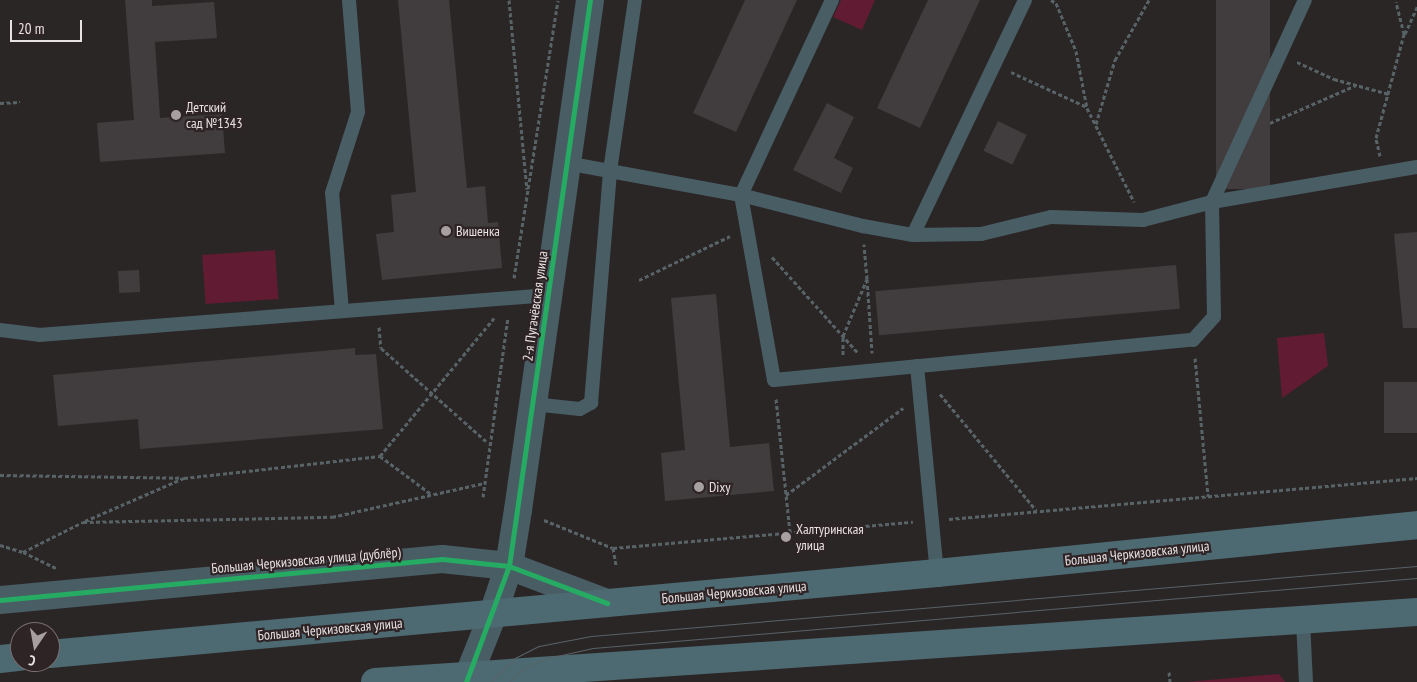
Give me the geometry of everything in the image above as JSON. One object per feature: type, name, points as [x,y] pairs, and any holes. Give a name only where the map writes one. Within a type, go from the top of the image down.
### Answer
[{"type":"main road","name":"Большая Черкизовская улица","points":[[60,653],[937,573],[1417,525]]},
{"type":"main road","points":[[375,682],[496,677],[1417,612]]},
{"type":"street","name":"2-я Пугачёвская улица","points":[[494,614],[509,566],[590,0]]},
{"type":"street","name":"Большая Черкизовская улица (дублёр)","points":[[0,600],[442,559],[509,566],[608,603]]},
{"type":"street","points":[[494,614],[496,677]]},
{"type":"street","points":[[467,678],[494,614]]},
{"type":"lane","points":[[342,311],[332,193],[358,112],[349,0]]},
{"type":"lane","points":[[533,404],[580,409],[591,403],[610,171],[636,0]]},
{"type":"lane","points":[[832,0],[741,195],[774,380],[1193,340],[1214,317],[1212,202],[1305,0]]},
{"type":"lane","points":[[913,235],[1024,0]]},
{"type":"lane","points":[[566,164],[741,195],[863,226],[913,235],[981,234],[1051,217],[1143,220],[1212,202],[1417,167]]},
{"type":"lane","points":[[0,330],[39,335],[548,295]]},
{"type":"lane","points":[[916,366],[937,573]]},
{"type":"lane","points":[[1303,621],[1306,682]]},
{"type":"path","points":[[509,0],[527,194]]},
{"type":"path","points":[[483,497],[488,444],[558,0]]},
{"type":"path","points":[[1051,0],[1056,3],[1076,51],[1087,108],[1143,220]]},
{"type":"path","points":[[1096,124],[1115,60],[1149,0]]},
{"type":"path","points":[[1396,2],[1404,34]]},
{"type":"path","points":[[1385,173],[1376,138],[1404,34],[1417,7]]},
{"type":"path","points":[[1280,55],[1356,85],[1388,94]]},
{"type":"path","points":[[994,64],[1087,108]]},
{"type":"path","points":[[1243,135],[1356,85]]},
{"type":"path","points":[[0,103],[20,102]]},
{"type":"path","points":[[863,226],[873,371]]},
{"type":"path","points":[[639,280],[746,228],[873,371]]},
{"type":"path","points":[[844,374],[843,336],[867,279]]},
{"type":"path","points":[[380,456],[511,298]]},
{"type":"path","points":[[377,308],[381,348],[488,444]]},
{"type":"path","points":[[1193,340],[1208,496]]},
{"type":"path","points":[[916,366],[1037,511]]},
{"type":"path","points":[[774,380],[790,532]]},
{"type":"path","points":[[786,495],[919,395]]},
{"type":"path","points":[[0,475],[184,478],[380,456],[432,495]]},
{"type":"path","points":[[23,552],[84,522],[184,478]]},
{"type":"path","points":[[544,520],[614,548],[1417,478]]},
{"type":"path","points":[[84,522],[332,516],[484,483]]},
{"type":"path","points":[[0,545],[23,552],[59,569]]},
{"type":"path","points":[[614,548],[616,565]]},
{"type":"path","points":[[1170,672],[1170,682]]},
{"type":"shaded area","points":[[841,0],[875,0],[862,30],[833,17]]},
{"type":"shaded area","points":[[275,250],[278,299],[206,304],[202,255]]},
{"type":"shaded area","points":[[1324,333],[1328,366],[1282,398],[1277,338]]},
{"type":"shaded area","points":[[1279,674],[1285,682],[1186,682]]},
{"type":"building","points":[[125,0],[152,0],[152,6],[214,2],[217,38],[155,42],[160,118],[222,114],[225,153],[100,162],[97,123],[134,120]]},
{"type":"building","points":[[398,0],[449,0],[467,188],[485,186],[488,223],[498,222],[502,268],[382,280],[376,234],[394,232],[391,195],[416,192]]},
{"type":"building","points":[[745,0],[797,0],[736,132],[693,113]]},
{"type":"building","points":[[928,0],[980,0],[920,128],[877,108]]},
{"type":"building","points":[[1216,0],[1270,0],[1270,189],[1216,189]]},
{"type":"building","points":[[827,103],[854,117],[834,158],[853,168],[841,193],[793,170]]},
{"type":"building","points":[[998,121],[1027,135],[1012,165],[984,151]]},
{"type":"building","points":[[1417,232],[1417,328],[1403,328],[1394,234]]},
{"type":"building","points":[[1176,265],[1180,309],[879,335],[875,291]]},
{"type":"building","points":[[139,270],[140,292],[119,293],[118,271]]},
{"type":"building","points":[[716,294],[730,447],[769,443],[774,491],[665,501],[661,453],[685,450],[671,298]]},
{"type":"building","points":[[355,348],[355,355],[376,354],[383,429],[140,449],[138,419],[58,426],[53,375]]},
{"type":"building","points":[[1384,382],[1417,382],[1417,433],[1384,433]]},
{"type":"tram line","points":[[491,682],[515,658],[539,646],[591,636],[1417,566]]},
{"type":"tram line","points":[[510,682],[524,668],[544,659],[593,648],[1417,578]]},
{"type":"cycle path","points":[[466,682],[509,566],[590,0]]},
{"type":"cycle path","points":[[0,600],[442,559],[509,566],[607,603]]},
{"type":"place","name":"Детский сад №1343","points":[[176,115]]},
{"type":"place","name":"Вишенка","points":[[446,231]]},
{"type":"place","name":"Dixy","points":[[699,487]]},
{"type":"place","name":"Халтуринская улица","points":[[786,537]]}]
